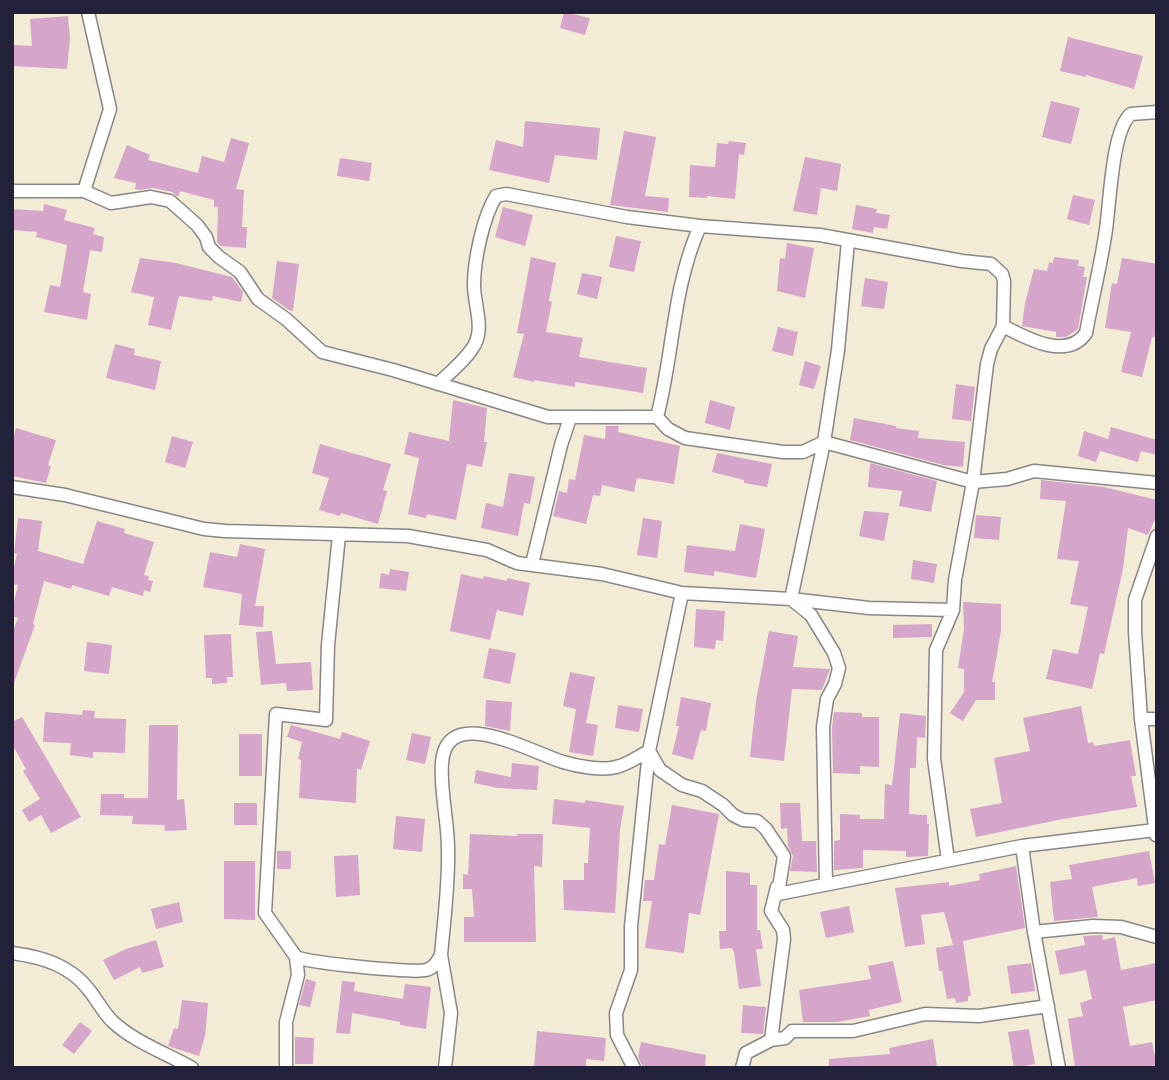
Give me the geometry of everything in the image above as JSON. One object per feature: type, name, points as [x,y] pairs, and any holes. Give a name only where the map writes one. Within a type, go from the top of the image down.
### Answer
[{"type":"street","points":[[83,191],[110,109],[88,12]]},
{"type":"street","points":[[1003,326],[1045,345],[1067,346],[1080,341],[1086,333],[1106,231],[1109,187],[1124,123],[1127,117],[1134,113],[1157,112]]},
{"type":"street","points":[[12,191],[83,191],[111,203],[151,197],[170,201],[197,225],[206,237],[209,247],[240,272],[258,299],[286,319],[322,352],[393,370],[548,417],[657,417],[668,429],[685,438],[783,452],[803,452],[824,442],[974,482],[1007,479],[1034,471],[1157,484]]},
{"type":"street","points":[[438,384],[476,343],[479,315],[474,285],[478,256],[489,208],[496,197],[506,194],[627,217],[700,226],[820,235],[991,264],[1002,274],[1003,326],[987,364],[974,482],[955,580],[953,610],[936,650],[934,759],[948,860]]},
{"type":"street","points":[[657,417],[677,297],[687,255],[700,226]]},
{"type":"street","points":[[791,599],[824,442],[838,350],[848,240]]},
{"type":"street","points":[[533,564],[570,418]]},
{"type":"street","points":[[12,487],[65,495],[204,529],[246,533],[408,536],[487,550],[517,563],[602,574],[681,593],[791,599],[869,608],[953,610]]},
{"type":"street","points":[[286,1068],[286,1022],[298,975],[296,957],[265,913],[276,714],[326,720],[328,645],[339,535]]},
{"type":"street","points":[[649,751],[660,770],[682,785],[702,791],[733,815],[743,820],[757,821],[766,829],[784,856],[778,894],[1022,846],[1156,834],[1141,719],[1135,600],[1157,536]]},
{"type":"street","points":[[634,1068],[617,1035],[615,1025],[620,1000],[631,970],[631,926],[649,751],[681,593]]},
{"type":"street","points":[[791,599],[811,615],[834,653],[839,668],[827,699],[823,727],[826,884]]},
{"type":"street","points":[[1141,719],[1157,719]]},
{"type":"street","points":[[445,1068],[451,1013],[441,955],[448,845],[442,762],[445,746],[459,734],[486,735],[565,763],[602,767],[616,767],[649,751]]},
{"type":"street","points":[[1022,846],[1034,932],[1059,1068]]},
{"type":"street","points":[[771,1040],[784,939],[783,930],[771,911],[784,856]]},
{"type":"street","points":[[1034,932],[1093,926],[1121,927],[1157,937]]},
{"type":"street","points":[[12,953],[40,957],[62,966],[90,990],[112,1021],[132,1036],[192,1068]]},
{"type":"street","points":[[296,957],[354,965],[425,970],[435,965],[441,955]]},
{"type":"street","points":[[742,1068],[747,1053],[771,1040],[785,1038],[792,1031],[866,1029],[925,1014],[979,1016],[1048,1006]]},
{"type":"building","points":[[564,12],[590,18],[585,35],[560,28]]},
{"type":"building","points":[[68,16],[70,38],[67,69],[12,66],[12,45],[32,46],[30,19]]},
{"type":"building","points":[[1068,37],[1143,56],[1134,89],[1086,75],[1060,71]]},
{"type":"building","points":[[1051,101],[1080,108],[1071,144],[1042,137]]},
{"type":"building","points":[[525,121],[600,128],[597,160],[555,155],[549,183],[489,170],[496,140],[523,147]]},
{"type":"building","points":[[624,131],[656,137],[645,196],[669,198],[668,212],[610,205]]},
{"type":"building","points":[[231,138],[249,143],[236,189],[244,190],[242,227],[247,227],[246,248],[221,246],[217,242],[218,207],[214,207],[214,200],[180,191],[178,197],[172,192],[153,188],[139,190],[135,189],[136,183],[114,178],[127,145],[150,155],[148,160],[198,173],[202,156],[224,162]]},
{"type":"building","points":[[729,141],[746,143],[744,155],[739,154],[735,199],[689,197],[690,165],[715,167],[717,143],[728,144]]},
{"type":"building","points":[[805,157],[841,164],[837,191],[821,188],[817,215],[793,211]]},
{"type":"building","points":[[340,158],[372,163],[369,181],[337,176]]},
{"type":"building","points":[[1073,195],[1095,200],[1089,225],[1067,219]]},
{"type":"building","points":[[44,204],[67,210],[64,220],[95,228],[93,234],[104,237],[102,252],[90,250],[83,292],[91,294],[87,320],[44,312],[50,285],[60,287],[67,245],[36,237],[37,232],[12,230],[12,209],[43,211]]},
{"type":"building","points":[[856,205],[890,215],[887,229],[874,227],[873,233],[852,229]]},
{"type":"building","points":[[503,207],[533,215],[525,246],[495,237]]},
{"type":"building","points":[[616,236],[641,241],[634,272],[609,267]]},
{"type":"building","points":[[787,243],[814,248],[805,298],[777,291],[780,258],[785,259]]},
{"type":"building","points":[[531,257],[556,263],[546,332],[583,338],[579,357],[647,368],[643,393],[575,382],[575,387],[513,377],[524,334],[517,333]]},
{"type":"building","points":[[1054,257],[1079,260],[1078,266],[1085,267],[1083,277],[1087,277],[1078,329],[1066,337],[1056,337],[1056,332],[1022,326],[1034,269],[1047,271],[1049,262],[1053,263]]},
{"type":"building","points":[[140,258],[176,263],[232,277],[243,292],[241,302],[213,296],[212,301],[179,296],[171,330],[148,325],[154,297],[131,292]]},
{"type":"building","points":[[1122,258],[1157,264],[1157,327],[1142,377],[1121,372],[1131,332],[1105,328],[1112,283],[1117,284]]},
{"type":"building","points":[[277,261],[299,264],[293,311],[272,298]]},
{"type":"building","points":[[582,273],[602,277],[597,299],[577,294]]},
{"type":"building","points":[[865,278],[888,282],[884,309],[861,306]]},
{"type":"building","points":[[778,327],[798,332],[793,356],[772,351]]},
{"type":"building","points":[[115,344],[135,349],[134,355],[161,361],[155,390],[106,378]]},
{"type":"building","points":[[805,361],[821,366],[814,389],[799,385]]},
{"type":"building","points":[[956,384],[975,387],[971,421],[952,419]]},
{"type":"building","points":[[453,400],[487,408],[484,442],[487,442],[482,467],[467,464],[456,520],[427,514],[426,518],[408,514],[419,458],[404,454],[409,432],[449,441]]},
{"type":"building","points":[[710,400],[735,407],[730,430],[705,423]]},
{"type":"building","points":[[854,418],[919,431],[918,438],[965,442],[963,467],[943,465],[850,440]]},
{"type":"building","points":[[606,426],[619,426],[618,432],[680,446],[674,484],[637,478],[634,492],[602,485],[600,496],[593,495],[586,524],[553,516],[559,491],[567,493],[569,479],[575,480],[584,435],[605,439]]},
{"type":"building","points":[[1111,427],[1157,440],[1157,455],[1141,451],[1138,462],[1100,451],[1096,462],[1078,456],[1084,431],[1108,439]]},
{"type":"building","points":[[16,428],[56,440],[48,465],[51,466],[46,483],[12,476],[12,445]]},
{"type":"building","points":[[172,436],[193,442],[185,468],[165,462]]},
{"type":"building","points":[[320,444],[391,464],[383,490],[387,491],[378,524],[341,513],[340,516],[319,510],[329,478],[312,473]]},
{"type":"building","points":[[717,453],[772,464],[767,487],[744,483],[744,480],[712,472]]},
{"type":"building","points":[[870,463],[937,481],[931,512],[899,506],[902,491],[868,487]]},
{"type":"building","points":[[509,473],[535,477],[530,504],[524,503],[518,536],[481,528],[486,503],[503,507]]},
{"type":"building","points":[[1041,480],[1104,487],[1157,500],[1157,515],[1148,535],[1128,528],[1123,569],[1104,654],[1100,653],[1092,689],[1046,679],[1053,649],[1078,654],[1088,607],[1070,604],[1079,561],[1057,559],[1066,501],[1040,499]]},
{"type":"building","points":[[864,511],[889,513],[884,541],[859,536]]},
{"type":"building","points":[[976,515],[1001,517],[999,540],[974,538]]},
{"type":"building","points":[[18,518],[42,521],[38,551],[83,564],[97,521],[125,529],[124,533],[154,542],[144,575],[153,581],[150,592],[144,590],[143,596],[112,587],[109,596],[72,585],[71,589],[44,581],[33,624],[35,625],[14,683],[12,634],[18,618],[12,616],[12,610],[18,585],[12,584],[12,576],[17,554],[14,553]]},
{"type":"building","points":[[643,518],[662,521],[657,558],[637,555]]},
{"type":"building","points":[[740,524],[765,529],[756,578],[714,571],[714,576],[684,572],[687,545],[735,551]]},
{"type":"building","points":[[240,544],[265,549],[255,606],[264,606],[263,627],[239,625],[242,594],[203,587],[210,552],[237,557]]},
{"type":"building","points":[[913,560],[937,564],[934,583],[911,579]]},
{"type":"building","points":[[390,569],[409,572],[406,591],[379,588],[381,573],[389,575]]},
{"type":"building","points":[[461,574],[483,579],[484,576],[530,583],[523,616],[497,610],[490,640],[450,631]]},
{"type":"building","points":[[963,602],[1001,604],[1001,631],[992,682],[995,682],[995,700],[976,700],[963,721],[950,713],[964,692],[964,669],[958,668],[964,629]]},
{"type":"building","points":[[696,609],[725,611],[723,641],[716,640],[715,649],[694,647]]},
{"type":"building","points":[[932,624],[932,637],[893,638],[893,625]]},
{"type":"building","points":[[272,631],[276,664],[311,662],[313,690],[287,691],[286,683],[261,685],[256,632]]},
{"type":"building","points":[[769,631],[798,636],[793,667],[830,669],[822,690],[792,689],[784,761],[750,757],[756,701]]},
{"type":"building","points":[[231,634],[233,677],[227,677],[227,683],[212,684],[212,678],[206,678],[204,635]]},
{"type":"building","points":[[87,642],[112,645],[109,674],[84,671]]},
{"type":"building","points":[[489,648],[516,653],[510,684],[483,678]]},
{"type":"building","points":[[570,672],[595,677],[586,723],[598,725],[593,756],[569,752],[576,709],[563,706]]},
{"type":"building","points":[[681,697],[711,703],[706,731],[701,730],[693,760],[672,754],[679,726],[676,726]]},
{"type":"building","points":[[486,700],[512,702],[510,731],[485,726]]},
{"type":"building","points":[[618,705],[643,709],[639,732],[615,728]]},
{"type":"building","points":[[1081,706],[1088,743],[1093,742],[1094,746],[1130,740],[1136,776],[1131,776],[1137,807],[976,837],[970,809],[1002,803],[994,758],[1030,751],[1023,718]]},
{"type":"building","points":[[83,710],[95,711],[94,718],[126,719],[125,753],[93,752],[93,758],[70,755],[71,743],[43,742],[45,712],[82,715]]},
{"type":"building","points":[[834,712],[879,717],[879,767],[860,766],[860,774],[833,773]]},
{"type":"building","points":[[900,713],[926,716],[925,738],[917,737],[916,768],[910,768],[909,814],[927,815],[928,856],[906,857],[906,851],[863,850],[863,868],[834,870],[834,841],[840,840],[840,814],[860,815],[860,819],[884,819],[885,784],[892,785]]},
{"type":"building","points":[[22,717],[81,817],[51,833],[41,815],[29,822],[22,810],[40,799],[23,771],[26,769],[12,744],[12,722]]},
{"type":"building","points":[[149,725],[178,725],[177,800],[184,799],[187,830],[165,831],[164,825],[132,824],[133,816],[100,815],[101,794],[148,798]]},
{"type":"building","points":[[291,725],[340,739],[342,732],[370,741],[361,770],[357,768],[356,803],[299,798],[301,760],[298,759],[302,742],[287,737]]},
{"type":"building","points":[[412,733],[431,737],[425,764],[406,760]]},
{"type":"building","points":[[239,734],[262,734],[262,776],[239,776]]},
{"type":"building","points":[[512,763],[539,766],[537,790],[498,788],[474,783],[476,770],[511,777]]},
{"type":"building","points":[[554,799],[624,806],[615,913],[564,910],[563,880],[584,880],[590,828],[552,824]]},
{"type":"building","points":[[234,803],[257,803],[257,825],[234,825]]},
{"type":"building","points":[[780,803],[800,803],[802,841],[816,841],[817,872],[790,871],[793,856],[788,846],[787,828],[781,829]]},
{"type":"building","points":[[672,805],[719,814],[700,915],[689,913],[684,953],[645,948],[652,901],[643,901],[645,880],[654,880],[659,844],[665,845]]},
{"type":"building","points":[[396,816],[425,819],[422,852],[393,849]]},
{"type":"building","points":[[470,834],[543,834],[542,867],[534,866],[536,942],[464,942],[464,917],[474,917],[472,889],[463,889],[463,874],[468,875]]},
{"type":"building","points":[[277,851],[291,851],[291,869],[277,869]]},
{"type":"building","points":[[1149,851],[1155,883],[1138,886],[1137,878],[1092,887],[1098,917],[1054,921],[1050,882],[1072,879],[1069,865]]},
{"type":"building","points":[[358,855],[360,895],[336,897],[334,856]]},
{"type":"building","points":[[224,861],[255,861],[255,920],[224,919]]},
{"type":"building","points":[[1016,866],[1025,928],[963,941],[971,996],[968,996],[968,1001],[956,1003],[955,998],[947,999],[936,948],[953,945],[944,912],[921,915],[925,944],[905,947],[895,888],[949,882],[949,886],[980,880],[979,874]]},
{"type":"building","points":[[726,871],[750,873],[750,885],[757,885],[757,930],[760,930],[763,949],[756,949],[761,986],[739,989],[734,952],[732,948],[720,949],[719,931],[726,931]]},
{"type":"building","points":[[179,902],[183,922],[156,929],[151,909]]},
{"type":"building","points":[[849,906],[854,932],[826,938],[820,912]]},
{"type":"building","points":[[1102,935],[1103,940],[1115,937],[1121,970],[1157,963],[1157,1000],[1123,1007],[1130,1046],[1152,1042],[1157,1067],[1075,1068],[1068,1019],[1083,1016],[1080,1003],[1092,999],[1086,970],[1060,975],[1055,951],[1085,945],[1083,936]]},
{"type":"building","points":[[156,940],[164,967],[142,973],[140,967],[114,980],[103,960],[126,949]]},
{"type":"building","points":[[893,961],[902,1002],[869,1010],[870,1016],[837,1022],[803,1022],[799,990],[871,979],[868,966]]},
{"type":"building","points":[[1031,963],[1035,991],[1011,994],[1007,966]]},
{"type":"building","points":[[306,979],[316,982],[310,1007],[299,1005]]},
{"type":"building","points":[[342,981],[355,982],[354,991],[403,999],[405,984],[431,987],[426,1029],[352,1013],[350,1034],[336,1033]]},
{"type":"building","points":[[182,1000],[208,1003],[205,1036],[199,1056],[168,1046],[174,1028],[178,1029]]},
{"type":"building","points":[[743,1005],[766,1007],[763,1034],[741,1033]]},
{"type":"building","points":[[80,1022],[92,1031],[74,1054],[62,1045]]},
{"type":"building","points":[[1029,1029],[1035,1064],[1014,1068],[1008,1032]]},
{"type":"building","points":[[537,1031],[606,1038],[604,1061],[586,1059],[586,1068],[534,1068]]},
{"type":"building","points":[[295,1037],[314,1038],[313,1064],[295,1064]]},
{"type":"building","points":[[933,1039],[937,1066],[829,1068],[829,1059],[890,1054],[889,1048]]},
{"type":"building","points":[[641,1042],[706,1055],[705,1068],[643,1067],[638,1057]]}]
